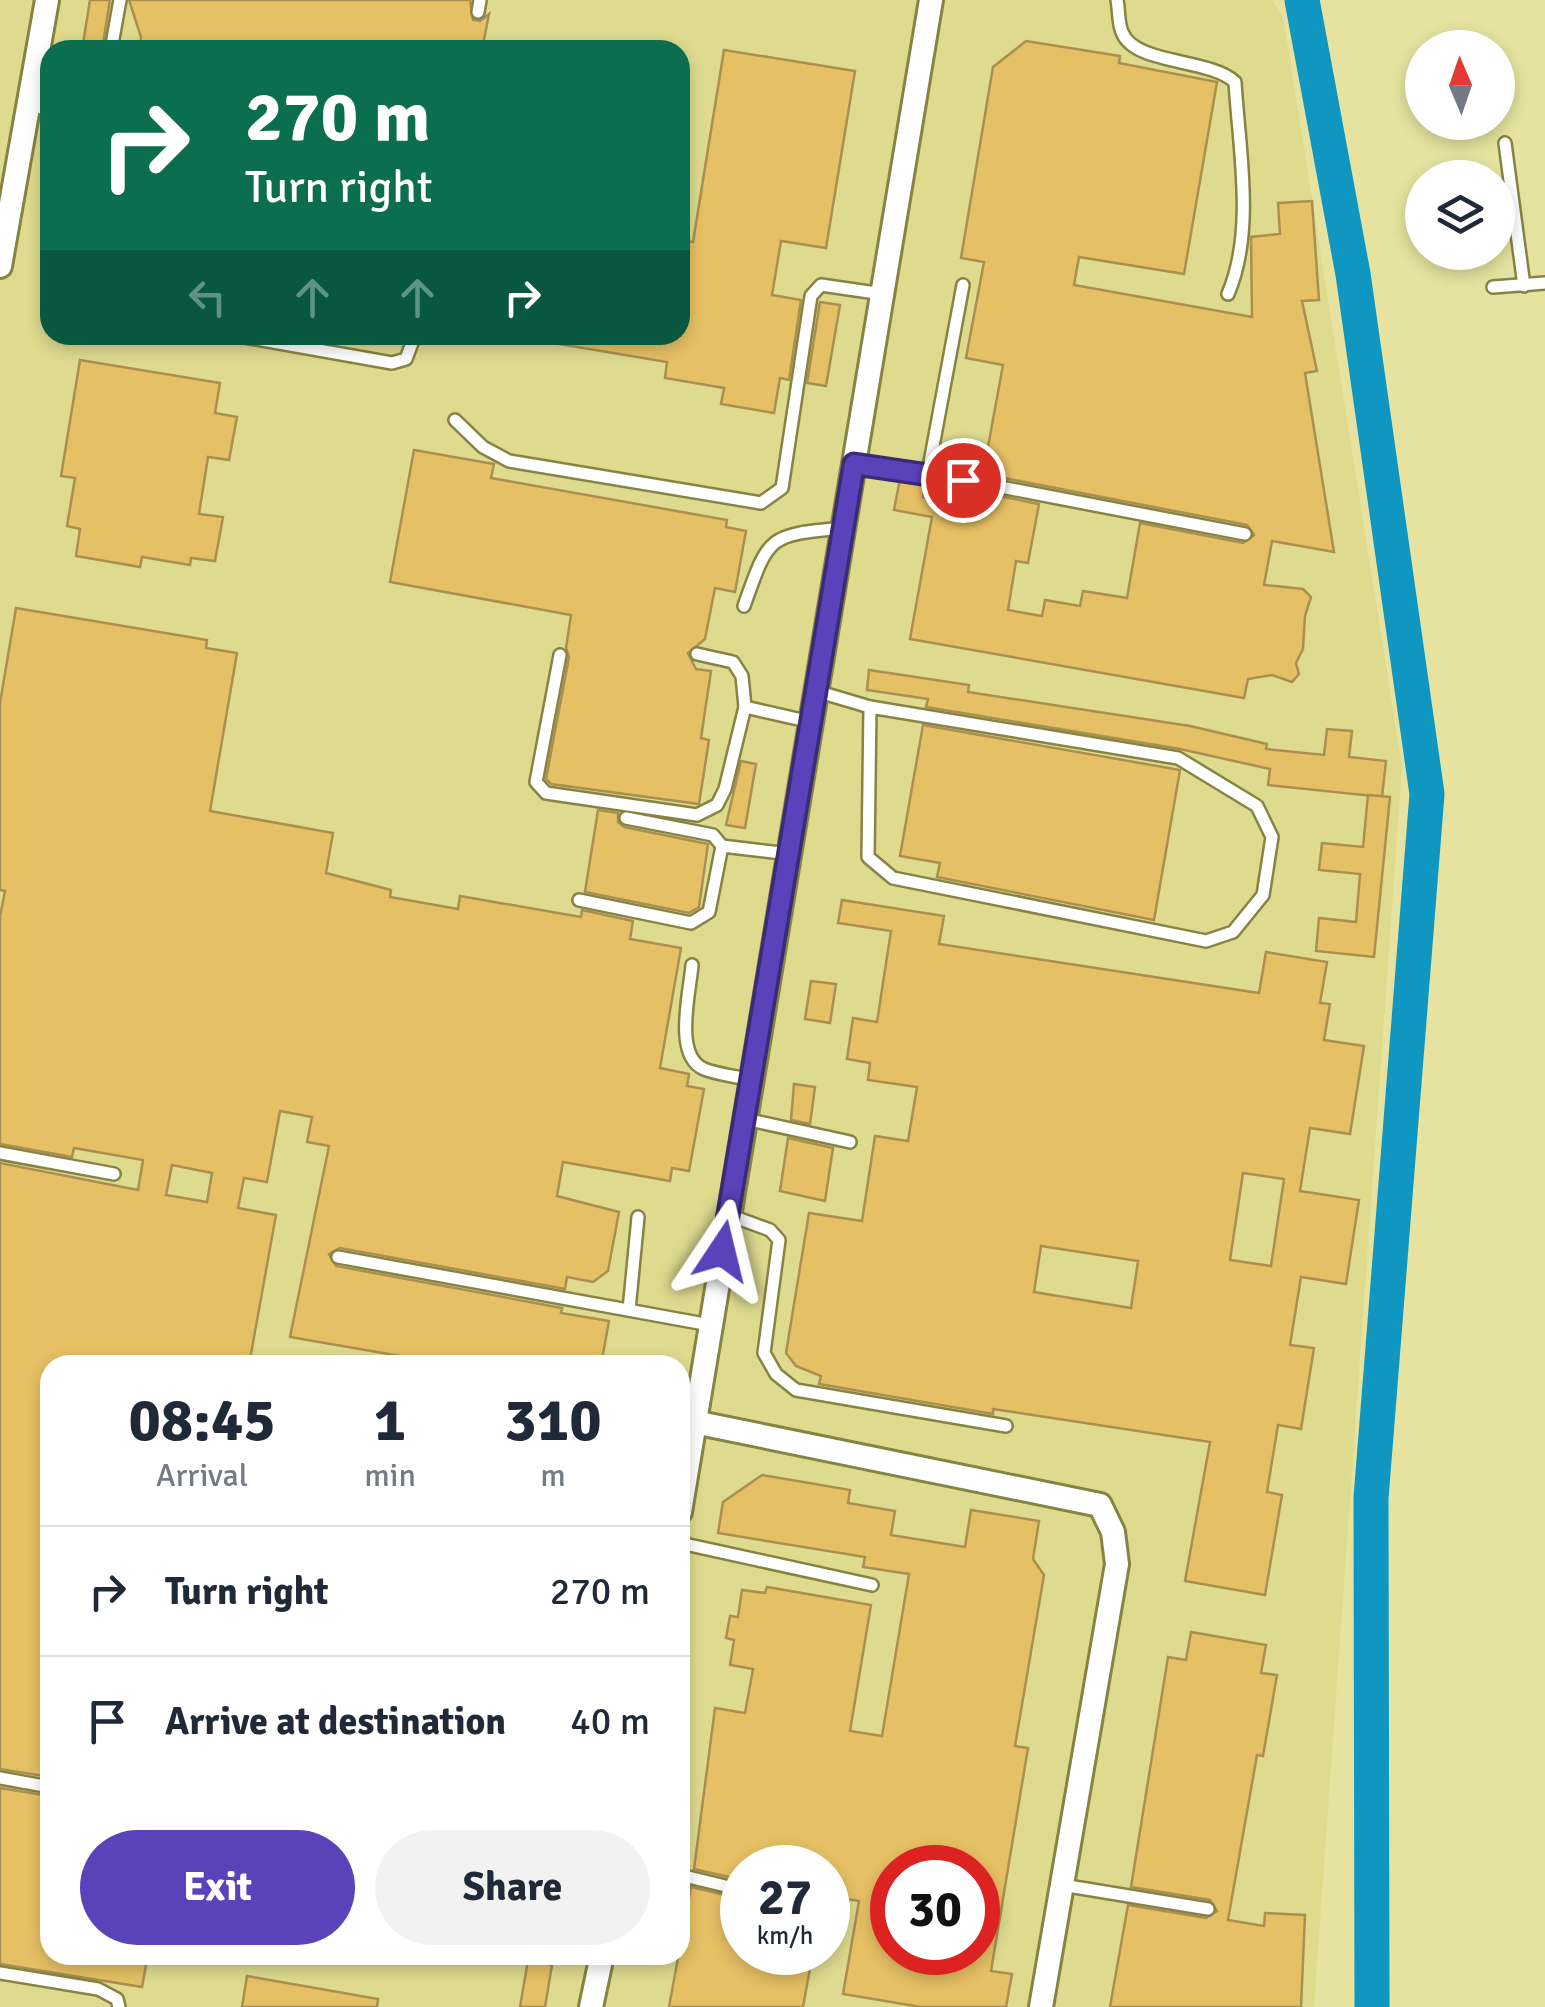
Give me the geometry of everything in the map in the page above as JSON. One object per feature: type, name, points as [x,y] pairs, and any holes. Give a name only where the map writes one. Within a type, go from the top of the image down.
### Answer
[{"type":"street","points":[[44,40],[47,0]]},
{"type":"street","points":[[690,1448],[932,0]]},
{"type":"street","points":[[0,266],[40,108]]},
{"type":"street","points":[[694,1422],[1100,1505],[1113,1532],[1116,1564],[1042,2007]]},
{"type":"street","points":[[591,2007],[600,1965]]},
{"type":"lane","points":[[114,40],[120,0]]},
{"type":"lane","points":[[1117,0],[1122,32],[1129,43],[1151,54],[1222,70],[1235,82],[1242,200],[1237,265],[1228,294]]},
{"type":"lane","points":[[1506,143],[1524,286]]},
{"type":"lane","points":[[1492,287],[1545,283]]},
{"type":"lane","points":[[928,473],[964,285]]},
{"type":"lane","points":[[455,420],[483,448],[509,461],[761,502],[782,488],[811,296],[821,286],[883,294]]},
{"type":"lane","points":[[328,345],[392,363],[406,358],[411,345]]},
{"type":"lane","points":[[854,464],[928,473],[1245,534]]},
{"type":"lane","points":[[744,606],[763,552],[780,537],[843,528]]},
{"type":"lane","points":[[560,656],[536,782],[546,793],[696,815],[717,805],[725,788],[745,707],[742,676],[733,662],[696,654]]},
{"type":"lane","points":[[816,691],[870,708],[1178,758],[1257,806],[1272,837],[1262,895],[1233,932],[1206,941],[893,878],[868,857],[870,708]]},
{"type":"lane","points":[[745,707],[811,722]]},
{"type":"lane","points":[[626,818],[714,835],[722,846],[789,854]]},
{"type":"lane","points":[[579,900],[691,923],[708,912],[722,846]]},
{"type":"lane","points":[[692,965],[686,1042],[691,1058],[701,1068],[751,1080]]},
{"type":"lane","points":[[745,1118],[850,1142]]},
{"type":"lane","points":[[0,1153],[114,1174]]},
{"type":"lane","points":[[729,1215],[770,1230],[779,1240],[764,1353],[776,1374],[796,1390],[1006,1426]]},
{"type":"lane","points":[[629,1310],[638,1217]]},
{"type":"lane","points":[[338,1258],[710,1324]]},
{"type":"lane","points":[[690,1546],[872,1585]]},
{"type":"lane","points":[[0,1778],[40,1785]]},
{"type":"lane","points":[[690,1877],[720,1885]]},
{"type":"lane","points":[[1062,1885],[1208,1909]]},
{"type":"lane","points":[[0,1972],[98,1989],[117,1999],[119,2007]]},
{"type":"shaded area","points":[[0,0],[1272,0],[1283,16],[1402,766],[1314,2007],[0,2007]]},
{"type":"building","points":[[90,0],[110,0],[104,40],[84,40]]},
{"type":"building","points":[[129,0],[470,0],[473,20],[480,21],[489,14],[484,40],[141,40]]},
{"type":"building","points":[[1026,41],[1120,56],[1119,63],[1217,82],[1184,274],[1079,257],[1074,285],[1252,317],[1251,237],[1280,234],[1278,203],[1312,201],[1319,300],[1302,301],[1317,371],[1305,373],[1334,552],[1272,541],[1264,585],[1303,589],[1311,597],[1305,616],[1303,649],[1296,663],[1299,674],[1292,682],[1272,675],[1248,679],[1244,698],[910,639],[932,517],[894,510],[900,479],[926,482],[923,497],[977,507],[979,492],[1039,504],[1028,563],[1016,561],[1008,610],[1042,616],[1045,600],[1080,606],[1083,591],[1127,598],[1140,523],[1243,543],[1254,535],[1247,525],[983,474],[1003,365],[966,358],[984,262],[961,258],[993,67]]},
{"type":"building","points":[[724,50],[855,71],[826,248],[781,241],[772,295],[801,300],[789,380],[780,378],[774,413],[721,404],[724,388],[665,378],[667,362],[565,345],[690,345],[690,242],[693,242]]},
{"type":"building","points":[[820,302],[840,305],[826,386],[807,383]]},
{"type":"building","points":[[80,360],[220,383],[215,413],[237,417],[229,460],[208,457],[199,514],[223,517],[215,561],[191,558],[190,565],[142,557],[140,567],[76,556],[80,529],[67,526],[75,478],[61,476]]},
{"type":"building","points":[[414,450],[494,464],[491,478],[727,520],[726,527],[746,531],[735,592],[715,588],[705,639],[688,653],[696,669],[711,671],[701,738],[709,740],[699,804],[551,784],[546,779],[569,657],[566,648],[571,615],[390,582]]},
{"type":"building","points":[[16,608],[207,640],[206,648],[237,653],[210,811],[333,833],[326,873],[391,890],[390,897],[458,909],[460,896],[581,917],[582,910],[633,921],[630,939],[681,948],[660,1068],[689,1074],[687,1086],[704,1089],[689,1171],[672,1168],[670,1181],[563,1162],[557,1196],[619,1212],[608,1271],[593,1282],[567,1277],[565,1289],[340,1248],[329,1254],[336,1266],[562,1308],[561,1313],[609,1321],[603,1355],[394,1355],[290,1337],[329,1146],[307,1142],[312,1117],[280,1111],[267,1182],[244,1178],[238,1208],[276,1215],[251,1355],[40,1355],[40,1775],[0,1769],[0,1163],[138,1190],[143,1160],[74,1148],[72,1157],[0,1144],[0,916],[5,891],[0,890],[0,703]],"holes":[[[172,1165],[212,1173],[207,1202],[166,1195]]]},
{"type":"building","points":[[869,670],[969,685],[968,692],[1190,726],[1267,744],[1266,749],[1324,755],[1327,729],[1352,731],[1349,757],[1386,761],[1382,797],[1268,785],[1270,769],[1180,749],[926,707],[928,699],[867,690]]},
{"type":"building","points":[[923,725],[1180,770],[1154,920],[937,877],[940,863],[900,856]]},
{"type":"building","points":[[741,761],[756,764],[745,828],[726,825]]},
{"type":"building","points":[[1368,795],[1390,797],[1374,957],[1316,951],[1319,918],[1356,922],[1360,874],[1319,870],[1322,843],[1363,847]]},
{"type":"building","points":[[598,810],[618,813],[618,822],[624,827],[708,844],[699,907],[689,913],[585,892]]},
{"type":"building","points":[[842,900],[944,916],[939,944],[1259,993],[1266,952],[1327,962],[1320,1003],[1330,1004],[1324,1040],[1364,1046],[1350,1134],[1310,1128],[1300,1191],[1359,1200],[1346,1284],[1301,1277],[1290,1345],[1314,1348],[1301,1429],[1278,1425],[1267,1492],[1282,1495],[1265,1595],[1185,1581],[1210,1442],[993,1409],[993,1414],[819,1384],[821,1376],[796,1366],[786,1353],[809,1213],[862,1221],[875,1136],[908,1141],[917,1087],[868,1080],[870,1063],[847,1059],[853,1018],[877,1022],[891,931],[838,923]],"holes":[[[1243,1173],[1284,1179],[1271,1266],[1230,1260]],[[1041,1246],[1138,1261],[1131,1308],[1034,1292]]]},
{"type":"building","points":[[811,981],[836,984],[830,1023],[805,1019]]},
{"type":"building","points":[[794,1084],[815,1087],[810,1124],[791,1120]]},
{"type":"building","points":[[788,1138],[833,1148],[825,1201],[780,1191]]},
{"type":"building","points":[[762,1475],[850,1490],[848,1503],[895,1511],[891,1535],[965,1547],[971,1510],[1039,1521],[1033,1559],[1044,1575],[1015,1746],[1028,1748],[1000,1917],[1000,1845],[870,1845],[870,1975],[1012,1974],[1006,2007],[921,2007],[843,1994],[846,1975],[850,1975],[859,1901],[850,1900],[850,1845],[720,1845],[720,1875],[694,1869],[715,1708],[745,1713],[753,1669],[730,1665],[734,1640],[726,1638],[730,1616],[738,1617],[742,1590],[765,1593],[767,1587],[871,1605],[850,1731],[882,1736],[909,1574],[863,1567],[865,1557],[718,1533],[723,1502]]},
{"type":"building","points":[[1191,1632],[1266,1645],[1261,1673],[1277,1675],[1263,1756],[1257,1755],[1228,1920],[1264,1926],[1265,1913],[1305,1915],[1301,2007],[1110,2007],[1128,1905],[1206,1918],[1217,1911],[1210,1900],[1131,1887],[1168,1657],[1186,1660]]},
{"type":"building","points":[[0,1788],[40,1794],[40,1965],[146,1965],[142,1987],[0,1964]]},
{"type":"building","points":[[691,1887],[720,1894],[720,1975],[809,1975],[803,2007],[669,2007],[677,1965],[690,1965]]},
{"type":"building","points":[[527,1965],[552,1965],[545,2007],[520,2007]]},
{"type":"building","points":[[247,1976],[378,1999],[377,2007],[242,2007]]},
{"type":"waterway","points":[[1302,0],[1353,274],[1427,794],[1371,1498],[1372,2007]]},
{"type":"route","points":[[722,1251],[854,464],[963,480]]}]
